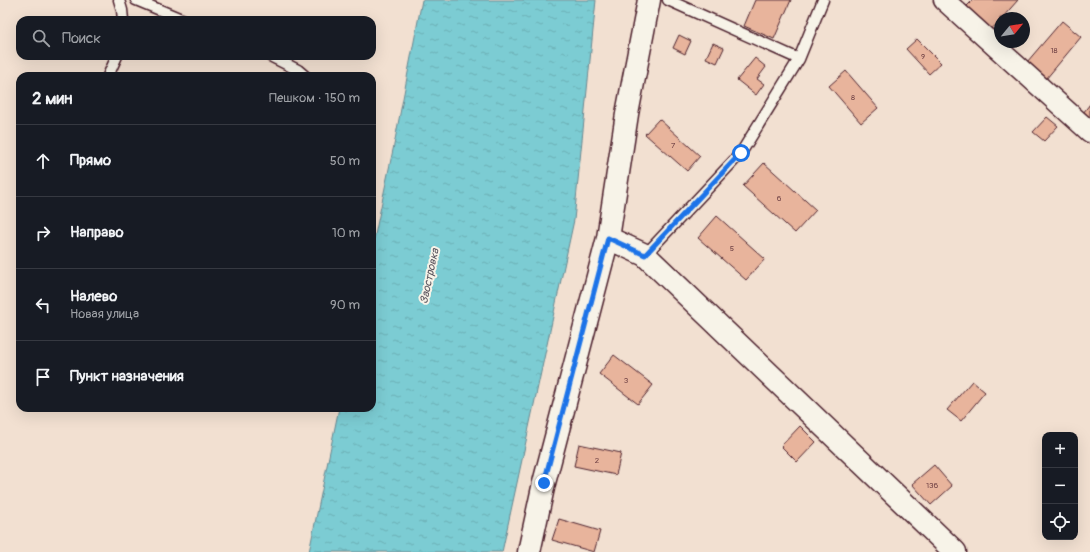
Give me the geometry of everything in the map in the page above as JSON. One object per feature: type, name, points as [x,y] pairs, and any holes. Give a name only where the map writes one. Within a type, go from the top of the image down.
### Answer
[{"type":"street","points":[[529,552],[544,483],[608,238],[627,114],[648,0]]},
{"type":"street","points":[[944,0],[1090,132]]},
{"type":"street","points":[[608,238],[645,255],[955,552]]},
{"type":"lane","points":[[119,0],[123,16]]},
{"type":"lane","points":[[136,0],[174,16]]},
{"type":"lane","points":[[668,0],[799,59]]},
{"type":"lane","points":[[645,255],[741,153],[799,59],[823,0]]},
{"type":"lane","points":[[110,72],[115,60]]},
{"type":"lane","points":[[278,60],[301,72]]},
{"type":"water","name":"Заостровка","points":[[422,0],[596,0],[574,220],[502,552],[309,552],[338,412],[376,412],[376,230]]},
{"type":"building","points":[[755,0],[791,0],[774,39],[744,26]]},
{"type":"building","points":[[973,0],[1018,0],[1007,12],[994,12],[994,27],[990,31],[965,8]]},
{"type":"building","points":[[1062,21],[1081,37],[1046,79],[1027,62]]},
{"type":"building","points":[[679,35],[691,41],[685,54],[673,48]]},
{"type":"building","points":[[917,39],[941,63],[929,74],[906,49]]},
{"type":"building","points":[[713,43],[724,48],[717,63],[706,58]]},
{"type":"building","points":[[755,58],[766,67],[757,79],[764,84],[756,95],[737,80]]},
{"type":"building","points":[[846,71],[878,108],[861,123],[829,86]]},
{"type":"building","points":[[1090,104],[1090,119],[1083,113]]},
{"type":"building","points":[[1047,117],[1058,126],[1044,141],[1033,132]]},
{"type":"building","points":[[659,119],[700,156],[687,171],[645,134]]},
{"type":"building","points":[[764,163],[816,210],[795,233],[743,186]]},
{"type":"building","points":[[717,216],[765,259],[746,280],[698,238]]},
{"type":"building","points":[[614,355],[653,385],[638,404],[599,374]]},
{"type":"building","points":[[972,381],[985,392],[961,421],[947,410]]},
{"type":"building","points":[[800,426],[816,442],[797,462],[781,446]]},
{"type":"building","points":[[579,444],[621,453],[616,475],[574,466]]},
{"type":"building","points":[[934,465],[952,486],[931,505],[912,484]]},
{"type":"building","points":[[559,519],[600,531],[594,552],[552,540]]},
{"type":"route","points":[[544,483],[608,238],[645,255],[741,153]]}]
